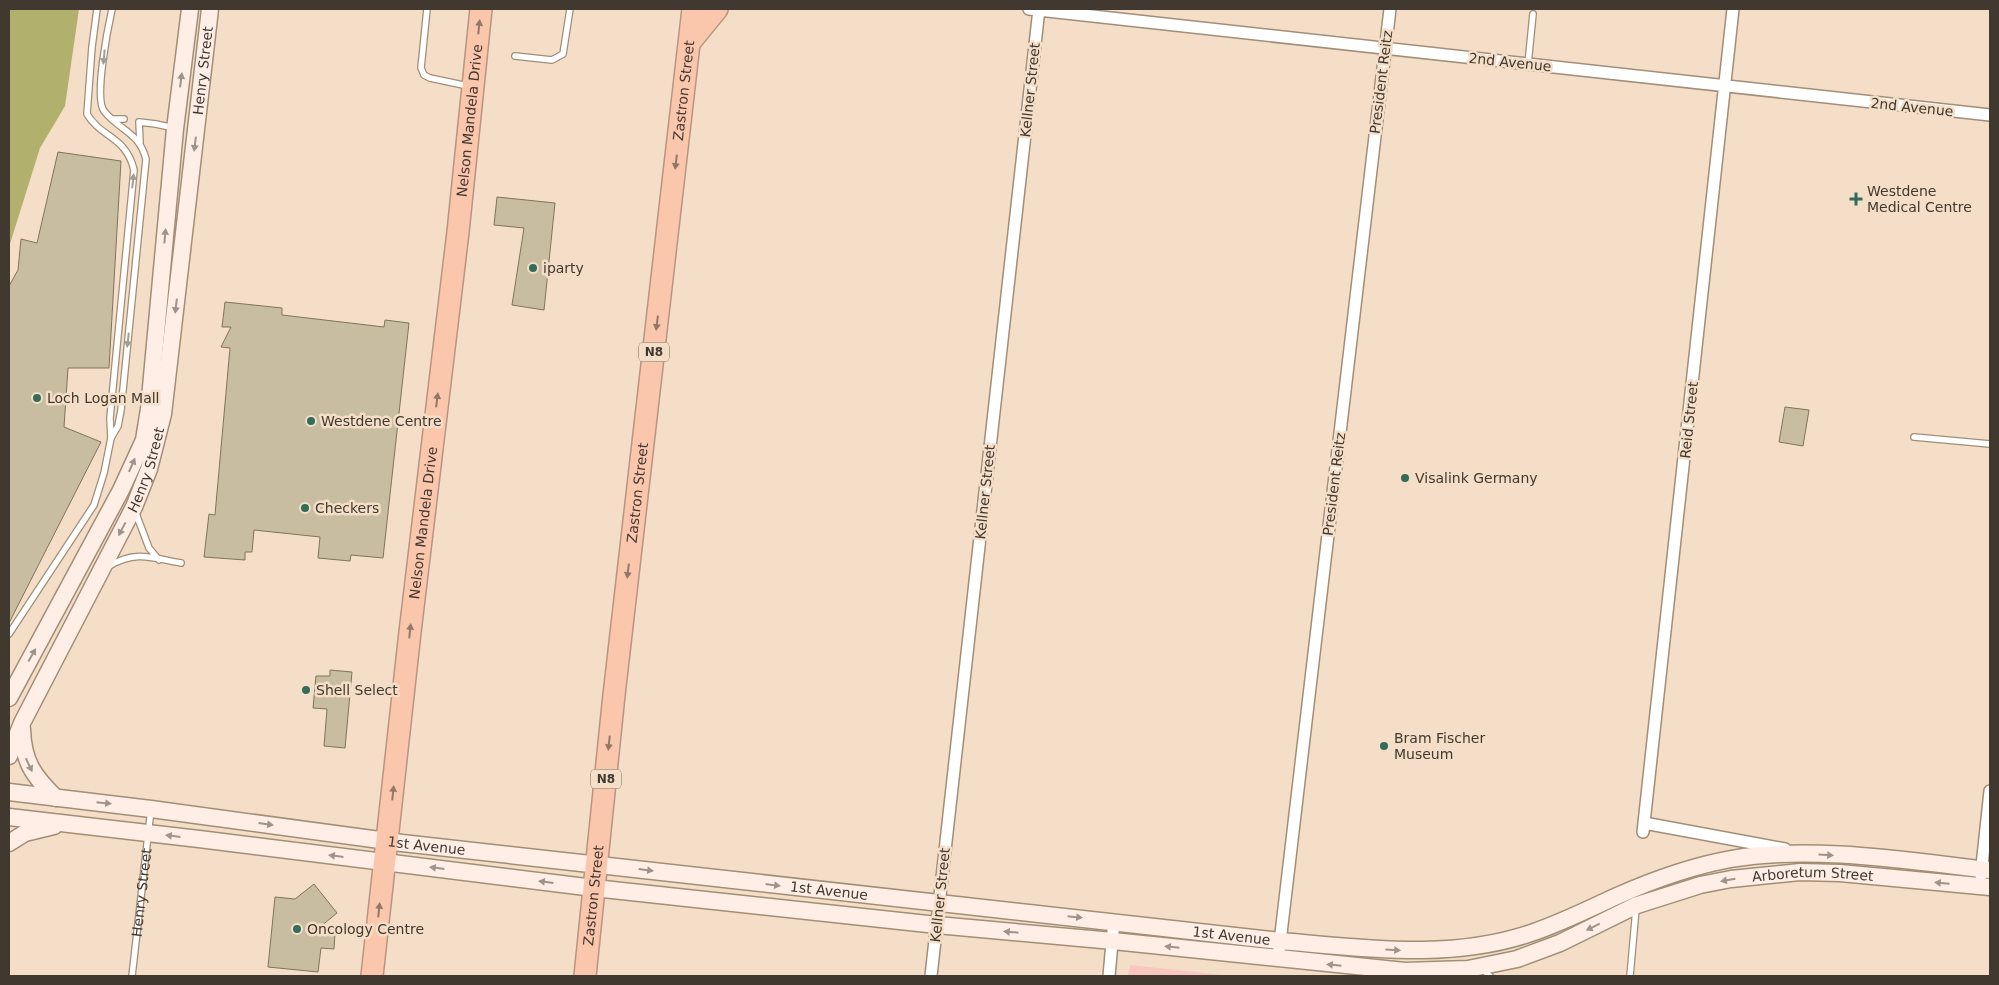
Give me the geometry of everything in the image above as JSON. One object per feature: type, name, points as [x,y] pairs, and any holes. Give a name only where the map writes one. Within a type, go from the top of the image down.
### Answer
[{"type":"highway","name":"Nelson Mandela Drive","points":[[372,976],[410,632],[458,232],[481,9]]},
{"type":"highway","name":"Zastron Street","points":[[585,976],[614,695],[693,9]]},
{"type":"highway","points":[[690,42],[718,9]]},
{"type":"street","name":"Henry Street","points":[[9,698],[108,516],[144,440],[149,409],[175,129],[190,9]]},
{"type":"street","name":"Henry Street","points":[[9,756],[22,723],[134,507],[149,469],[163,414],[210,9]]},
{"type":"street","name":"2nd Avenue","points":[[1035,9],[1990,116]]},
{"type":"street","name":"Kellner Street","points":[[931,976],[1035,9]]},
{"type":"street","name":"President Reitz","points":[[1278,959],[1390,9]]},
{"type":"street","name":"Reid Street","points":[[1733,9],[1644,828],[1804,853]]},
{"type":"street","points":[[22,723],[22,743],[29,765],[40,782],[56,798]]},
{"type":"street","points":[[1985,887],[1990,791]]},
{"type":"street","name":"1st Avenue","points":[[9,792],[388,841],[939,904],[1114,921],[1280,941],[1396,950],[1442,950],[1494,943],[1532,933],[1575,917],[1642,886]]},
{"type":"street","name":"1st Avenue","points":[[9,817],[148,832],[594,888],[937,925],[1405,971],[1479,971],[1560,943],[1637,905]]},
{"type":"street","points":[[9,843],[25,833],[66,824]]},
{"type":"street","name":"Arboretum Street","points":[[1642,886],[1691,869],[1732,859],[1804,853],[1986,870]]},
{"type":"street","name":"Arboretum Street","points":[[1637,905],[1700,885],[1770,874],[1800,872],[1840,873],[1985,887]]},
{"type":"street","points":[[1109,976],[1114,921]]},
{"type":"street","points":[[1466,947],[1479,971]]},
{"type":"lane","points":[[9,634],[94,505],[104,473],[111,438],[110,418],[134,170],[130,156],[115,139],[90,120],[87,114],[91,56],[98,9]]},
{"type":"lane","points":[[112,9],[105,47],[100,98],[103,109],[112,119],[140,142]]},
{"type":"lane","points":[[427,9],[421,68],[424,75],[473,87]]},
{"type":"lane","points":[[515,56],[552,60],[563,54],[570,9]]},
{"type":"lane","points":[[1528,64],[1532,14]]},
{"type":"lane","points":[[112,119],[124,119]]},
{"type":"lane","points":[[111,438],[118,426],[121,410],[146,159],[140,142],[139,122],[175,129]]},
{"type":"lane","points":[[1914,437],[1990,444]]},
{"type":"lane","points":[[134,507],[149,548],[160,560]]},
{"type":"lane","points":[[102,570],[128,557],[146,556],[181,563]]},
{"type":"lane","name":"Henry Street","points":[[132,976],[151,809]]},
{"type":"lane","points":[[1630,976],[1632,936],[1637,905]]},
{"type":"shaded area","points":[[9,9],[79,9],[65,106],[40,148],[9,247]]},
{"type":"shaded area","points":[[1130,965],[1232,976],[1128,976]]},
{"type":"building","name":"Loch Logan Mall","points":[[58,152],[121,161],[109,368],[68,368],[64,427],[101,442],[9,623],[9,286],[18,270],[21,239],[37,243]]},
{"type":"building","name":"iparty","points":[[497,197],[555,203],[544,310],[512,305],[524,228],[494,225]]},
{"type":"building","name":"Westdene Centre","points":[[225,302],[282,308],[282,315],[384,327],[385,320],[409,323],[383,558],[351,555],[350,561],[318,558],[320,537],[254,530],[252,552],[245,552],[245,560],[204,557],[209,514],[215,515],[230,348],[221,347],[231,327],[222,327]]},
{"type":"building","points":[[1785,407],[1809,410],[1803,446],[1779,442]]},
{"type":"building","points":[[330,670],[352,672],[345,748],[324,746],[327,709],[313,708],[316,676],[330,676]]},
{"type":"building","name":"Oncology Centre","points":[[314,884],[337,913],[314,932],[335,933],[334,949],[321,948],[318,972],[268,967],[275,897],[295,899]]},
{"type":"place","name":"Westdene Medical Centre","points":[[1856,199]]},
{"type":"place","name":"iparty","points":[[533,268]]},
{"type":"place","name":"Loch Logan Mall","points":[[37,398]]},
{"type":"place","name":"Westdene Centre","points":[[311,421]]},
{"type":"place","name":"Visalink Germany","points":[[1405,478]]},
{"type":"place","name":"Checkers","points":[[305,508]]},
{"type":"place","name":"Shell Select","points":[[306,690]]},
{"type":"place","name":"Bram Fischer Museum","points":[[1384,746]]},
{"type":"place","name":"Oncology Centre","points":[[297,929]]}]
